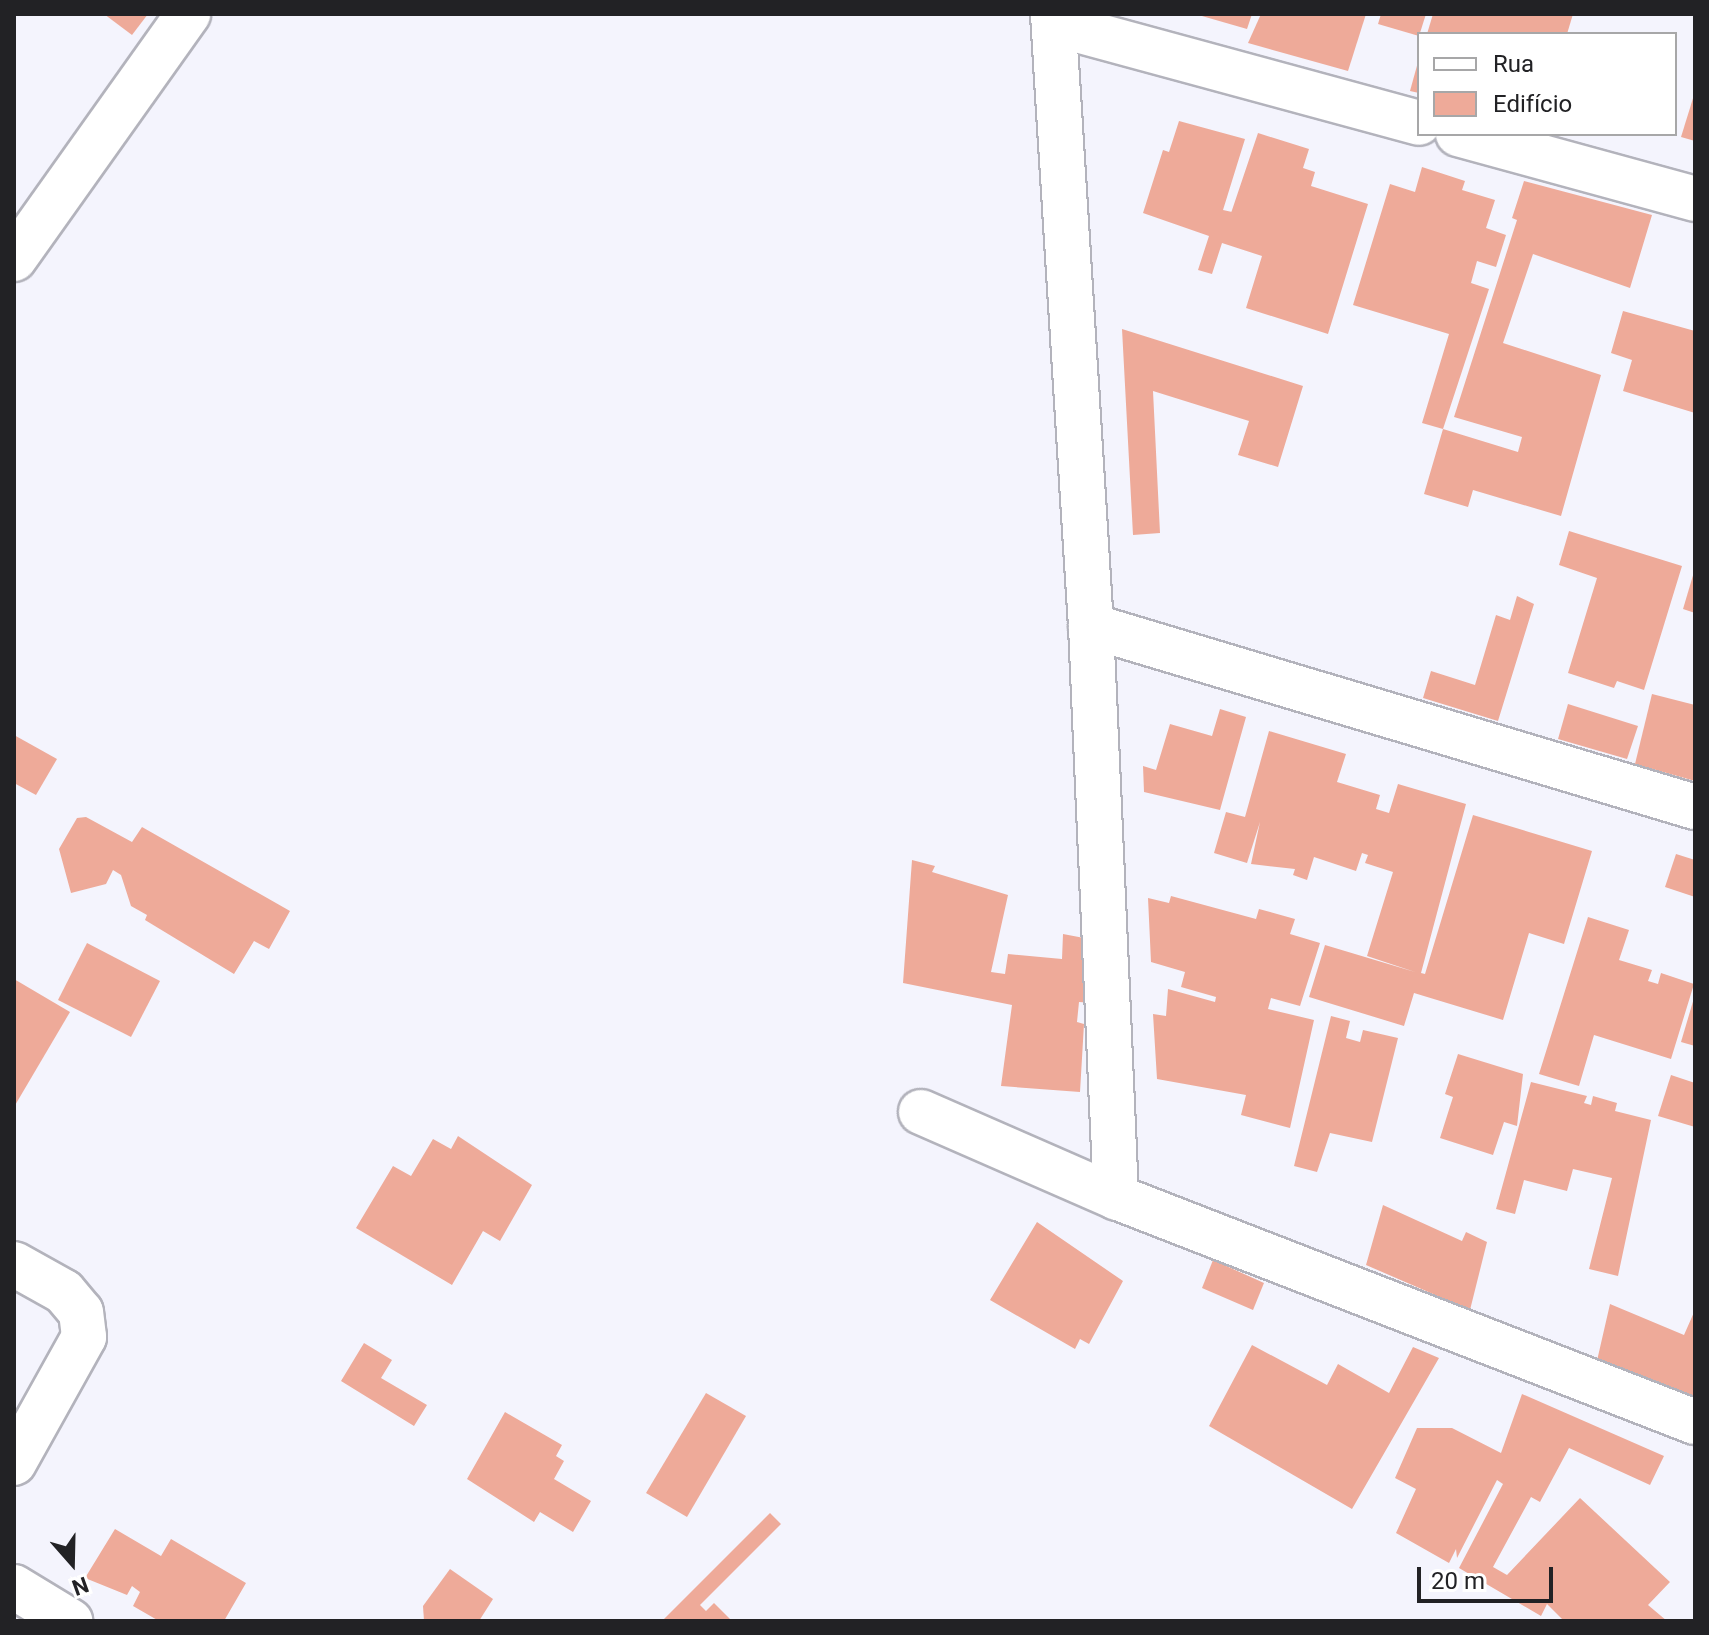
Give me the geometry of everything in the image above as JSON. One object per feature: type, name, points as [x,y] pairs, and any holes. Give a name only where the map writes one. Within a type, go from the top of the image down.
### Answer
[{"type":"street","points":[[14,259],[188,14]]},
{"type":"street","points":[[1116,1197],[1091,626],[1054,19],[1417,122]]},
{"type":"street","points":[[1465,136],[1695,199]]},
{"type":"street","points":[[1091,626],[1695,807]]},
{"type":"street","points":[[921,1112],[1116,1197],[1695,1422]]},
{"type":"street","points":[[14,1264],[64,1292],[81,1312],[84,1337],[14,1463]]},
{"type":"street","points":[[14,1587],[70,1621]]},
{"type":"building","points":[[104,14],[148,14],[132,35]]},
{"type":"building","points":[[1195,14],[1252,14],[1247,29]]},
{"type":"building","points":[[1261,14],[1366,14],[1348,71],[1248,43]]},
{"type":"building","points":[[1381,14],[1426,14],[1417,35],[1378,24]]},
{"type":"building","points":[[1433,14],[1573,14],[1568,32],[1428,32]]},
{"type":"building","points":[[1417,66],[1417,93],[1410,91]]},
{"type":"building","points":[[1695,95],[1695,141],[1681,137]]},
{"type":"building","points":[[1179,121],[1245,139],[1223,210],[1231,212],[1258,133],[1309,149],[1303,168],[1315,172],[1311,186],[1368,204],[1328,334],[1246,308],[1262,256],[1222,243],[1212,274],[1198,270],[1209,236],[1143,213],[1163,150],[1169,152]]},
{"type":"building","points":[[1422,167],[1465,181],[1462,190],[1495,200],[1486,228],[1506,235],[1496,267],[1477,261],[1471,283],[1489,289],[1443,429],[1422,423],[1449,334],[1353,305],[1390,184],[1415,192]]},
{"type":"building","points":[[1524,181],[1652,215],[1630,288],[1533,254],[1503,343],[1601,375],[1561,516],[1473,490],[1468,507],[1424,494],[1443,429],[1518,452],[1522,437],[1454,417],[1517,220],[1512,218]]},
{"type":"building","points":[[1623,311],[1695,331],[1695,413],[1623,391],[1632,360],[1611,353]]},
{"type":"building","points":[[1122,329],[1303,386],[1278,467],[1238,455],[1249,421],[1153,391],[1160,533],[1133,535]]},
{"type":"building","points":[[1569,531],[1682,566],[1644,690],[1617,681],[1614,688],[1568,673],[1597,578],[1559,565]]},
{"type":"building","points":[[1695,572],[1695,613],[1683,609]]},
{"type":"building","points":[[1517,596],[1534,604],[1498,721],[1423,698],[1431,671],[1475,685],[1496,615],[1510,620]]},
{"type":"building","points":[[1652,694],[1695,705],[1695,781],[1635,764]]},
{"type":"building","points":[[1568,704],[1638,726],[1627,759],[1558,739]]},
{"type":"building","points":[[1220,709],[1246,717],[1220,810],[1144,792],[1143,766],[1156,770],[1170,724],[1212,736]]},
{"type":"building","points":[[1269,731],[1346,754],[1337,782],[1380,795],[1376,809],[1389,813],[1398,784],[1466,804],[1421,973],[1425,974],[1473,815],[1592,851],[1564,944],[1529,933],[1503,1020],[1414,993],[1404,1026],[1309,997],[1325,945],[1415,972],[1367,956],[1393,872],[1365,863],[1368,855],[1362,853],[1356,871],[1314,857],[1307,880],[1293,875],[1295,869],[1251,864],[1260,822],[1247,863],[1214,853],[1226,812],[1245,817]]},
{"type":"building","points":[[14,735],[57,759],[36,795],[14,783]]},
{"type":"building","points":[[86,817],[132,842],[142,827],[290,911],[269,949],[254,941],[234,974],[145,920],[147,915],[131,906],[121,875],[113,870],[106,884],[71,893],[59,849],[77,818]]},
{"type":"building","points":[[1676,854],[1695,860],[1695,897],[1665,887]]},
{"type":"building","points":[[912,860],[935,866],[932,872],[1008,895],[991,972],[1005,974],[1008,954],[1062,959],[1063,934],[1084,938],[1093,1003],[1079,1002],[1077,1022],[1084,1024],[1080,1092],[1001,1086],[1012,1005],[903,983]]},
{"type":"building","points":[[1171,896],[1256,919],[1259,909],[1295,919],[1290,934],[1320,943],[1300,1006],[1271,998],[1268,1009],[1314,1020],[1290,1128],[1241,1115],[1246,1095],[1157,1079],[1153,1014],[1166,1016],[1168,989],[1215,1002],[1216,997],[1181,987],[1185,972],[1151,962],[1148,898],[1169,903]]},
{"type":"building","points":[[1588,917],[1629,930],[1619,960],[1652,970],[1648,981],[1658,984],[1661,973],[1694,984],[1671,1059],[1594,1035],[1579,1086],[1539,1074]]},
{"type":"building","points":[[87,943],[160,981],[131,1037],[58,1000]]},
{"type":"building","points":[[14,979],[70,1012],[14,1107]]},
{"type":"building","points":[[1695,998],[1695,1046],[1681,1042]]},
{"type":"building","points":[[1331,1016],[1350,1021],[1346,1038],[1360,1042],[1363,1030],[1398,1038],[1372,1142],[1330,1133],[1317,1172],[1294,1166]]},
{"type":"building","points":[[1458,1054],[1523,1074],[1517,1126],[1504,1122],[1493,1155],[1440,1138],[1453,1097],[1445,1094]]},
{"type":"building","points":[[1671,1075],[1695,1083],[1695,1127],[1658,1116]]},
{"type":"building","points":[[1531,1082],[1587,1096],[1584,1103],[1591,1105],[1593,1096],[1617,1103],[1615,1111],[1651,1120],[1618,1276],[1589,1269],[1612,1178],[1573,1169],[1567,1191],[1524,1180],[1515,1214],[1496,1209]]},
{"type":"building","points":[[458,1136],[532,1185],[500,1241],[483,1231],[452,1285],[356,1228],[393,1166],[411,1176],[433,1139],[451,1149]]},
{"type":"building","points":[[1383,1205],[1462,1241],[1466,1232],[1487,1242],[1470,1310],[1366,1265]]},
{"type":"building","points":[[1037,1222],[1123,1281],[1089,1344],[1080,1339],[1075,1349],[990,1300]]},
{"type":"building","points":[[1213,1260],[1264,1283],[1253,1310],[1202,1288]]},
{"type":"building","points":[[1610,1304],[1684,1335],[1695,1310],[1695,1401],[1596,1365]]},
{"type":"building","points":[[364,1343],[392,1360],[381,1378],[427,1405],[414,1426],[341,1381]]},
{"type":"building","points":[[1252,1345],[1327,1385],[1338,1364],[1389,1393],[1413,1347],[1439,1358],[1352,1509],[1209,1426]]},
{"type":"building","points":[[706,1393],[746,1416],[687,1517],[646,1493]]},
{"type":"building","points":[[1522,1394],[1664,1456],[1650,1485],[1569,1448],[1540,1502],[1531,1497],[1493,1567],[1507,1575],[1580,1498],[1670,1582],[1648,1605],[1667,1621],[1564,1621],[1547,1604],[1541,1616],[1459,1568],[1503,1484],[1497,1480],[1457,1558],[1456,1549],[1449,1563],[1396,1533],[1416,1489],[1395,1478],[1417,1428],[1452,1428],[1501,1453]]},
{"type":"building","points":[[505,1412],[562,1445],[556,1456],[564,1461],[554,1479],[591,1501],[573,1532],[540,1512],[534,1522],[467,1479]]},
{"type":"building","points":[[770,1513],[781,1524],[700,1605],[706,1611],[714,1603],[732,1621],[662,1621]]},
{"type":"building","points":[[115,1529],[161,1556],[171,1539],[246,1583],[224,1621],[159,1621],[133,1606],[140,1592],[132,1586],[127,1595],[85,1578]]},
{"type":"building","points":[[450,1569],[493,1599],[479,1621],[424,1621],[423,1606]]}]
